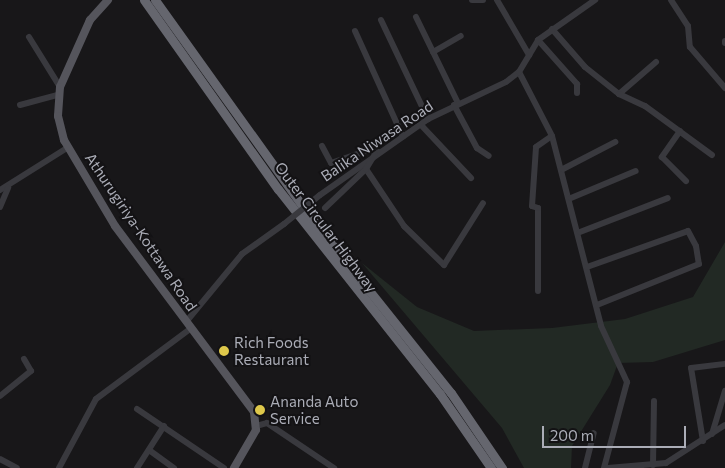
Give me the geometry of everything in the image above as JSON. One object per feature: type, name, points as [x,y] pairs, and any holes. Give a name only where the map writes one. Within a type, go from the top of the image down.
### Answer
[{"type":"highway","name":"Outer Circular Highway","points":[[144,0],[284,196],[440,394],[491,468]]},
{"type":"highway","name":"Outer Circular Highway","points":[[155,0],[308,214],[451,393],[502,468]]},
{"type":"main road","points":[[59,91],[90,20],[108,0]]},
{"type":"main road","name":"Athurugiriya-Kottawa Road","points":[[59,91],[67,148],[115,226],[188,326],[250,405],[256,426]]},
{"type":"main road","points":[[234,468],[256,426]]},
{"type":"street","points":[[472,0],[483,0]]},
{"type":"street","points":[[497,0],[529,55]]},
{"type":"street","points":[[595,0],[538,40],[519,72],[552,136],[571,198],[597,305],[627,382],[604,468]]},
{"type":"street","points":[[671,0],[688,26],[690,47],[725,88]]},
{"type":"street","points":[[416,17],[477,148],[489,156]]},
{"type":"street","points":[[381,20],[428,119]]},
{"type":"street","points":[[552,29],[585,67],[619,94],[646,106],[712,155]]},
{"type":"street","points":[[355,32],[403,137]]},
{"type":"street","points":[[432,52],[461,36]]},
{"type":"street","points":[[20,104],[59,91],[29,37]]},
{"type":"street","points":[[538,40],[577,84],[577,93]]},
{"type":"street","points":[[619,94],[656,62]]},
{"type":"street","name":"Balika Niwasa Road","points":[[59,468],[96,399],[188,326],[242,254],[377,153],[428,119],[519,72]]},
{"type":"street","points":[[421,125],[471,178]]},
{"type":"street","points":[[680,132],[662,157],[686,181]]},
{"type":"street","points":[[538,290],[538,208],[532,206],[536,147],[552,136]]},
{"type":"street","points":[[563,169],[616,142]]},
{"type":"street","points":[[322,146],[331,163],[368,150],[377,153],[366,169],[325,208]]},
{"type":"street","points":[[0,190],[8,188],[67,148]]},
{"type":"street","points":[[366,169],[404,226],[444,265],[483,203]]},
{"type":"street","points":[[571,198],[636,171]]},
{"type":"street","points":[[0,207],[8,188]]},
{"type":"street","points":[[580,232],[668,198]]},
{"type":"street","points":[[587,267],[688,231],[696,246],[699,264],[597,305]]},
{"type":"street","points":[[0,396],[31,371],[24,360]]},
{"type":"street","points":[[703,442],[691,368],[725,364]]},
{"type":"street","points":[[712,434],[725,391]]},
{"type":"street","points":[[653,464],[654,401]]},
{"type":"street","points":[[137,409],[224,468]]},
{"type":"street","points":[[256,426],[267,423],[275,427],[334,468]]},
{"type":"street","points":[[137,468],[164,426]]},
{"type":"street","points":[[608,468],[653,464],[680,456],[725,426]]},
{"type":"street","points":[[585,468],[594,433]]},
{"type":"street","points":[[149,450],[174,468]]},
{"type":"street","points":[[0,459],[17,468]]},
{"type":"shaded area","points":[[725,242],[725,340],[653,362],[618,363],[610,385],[572,446],[571,468],[524,468],[502,428],[362,263],[417,307],[474,331],[552,328],[625,319],[693,297]]},
{"type":"place","name":"Rich Foods Restaurant","points":[[224,351]]},
{"type":"place","name":"Ananda Auto Service","points":[[260,410]]}]
